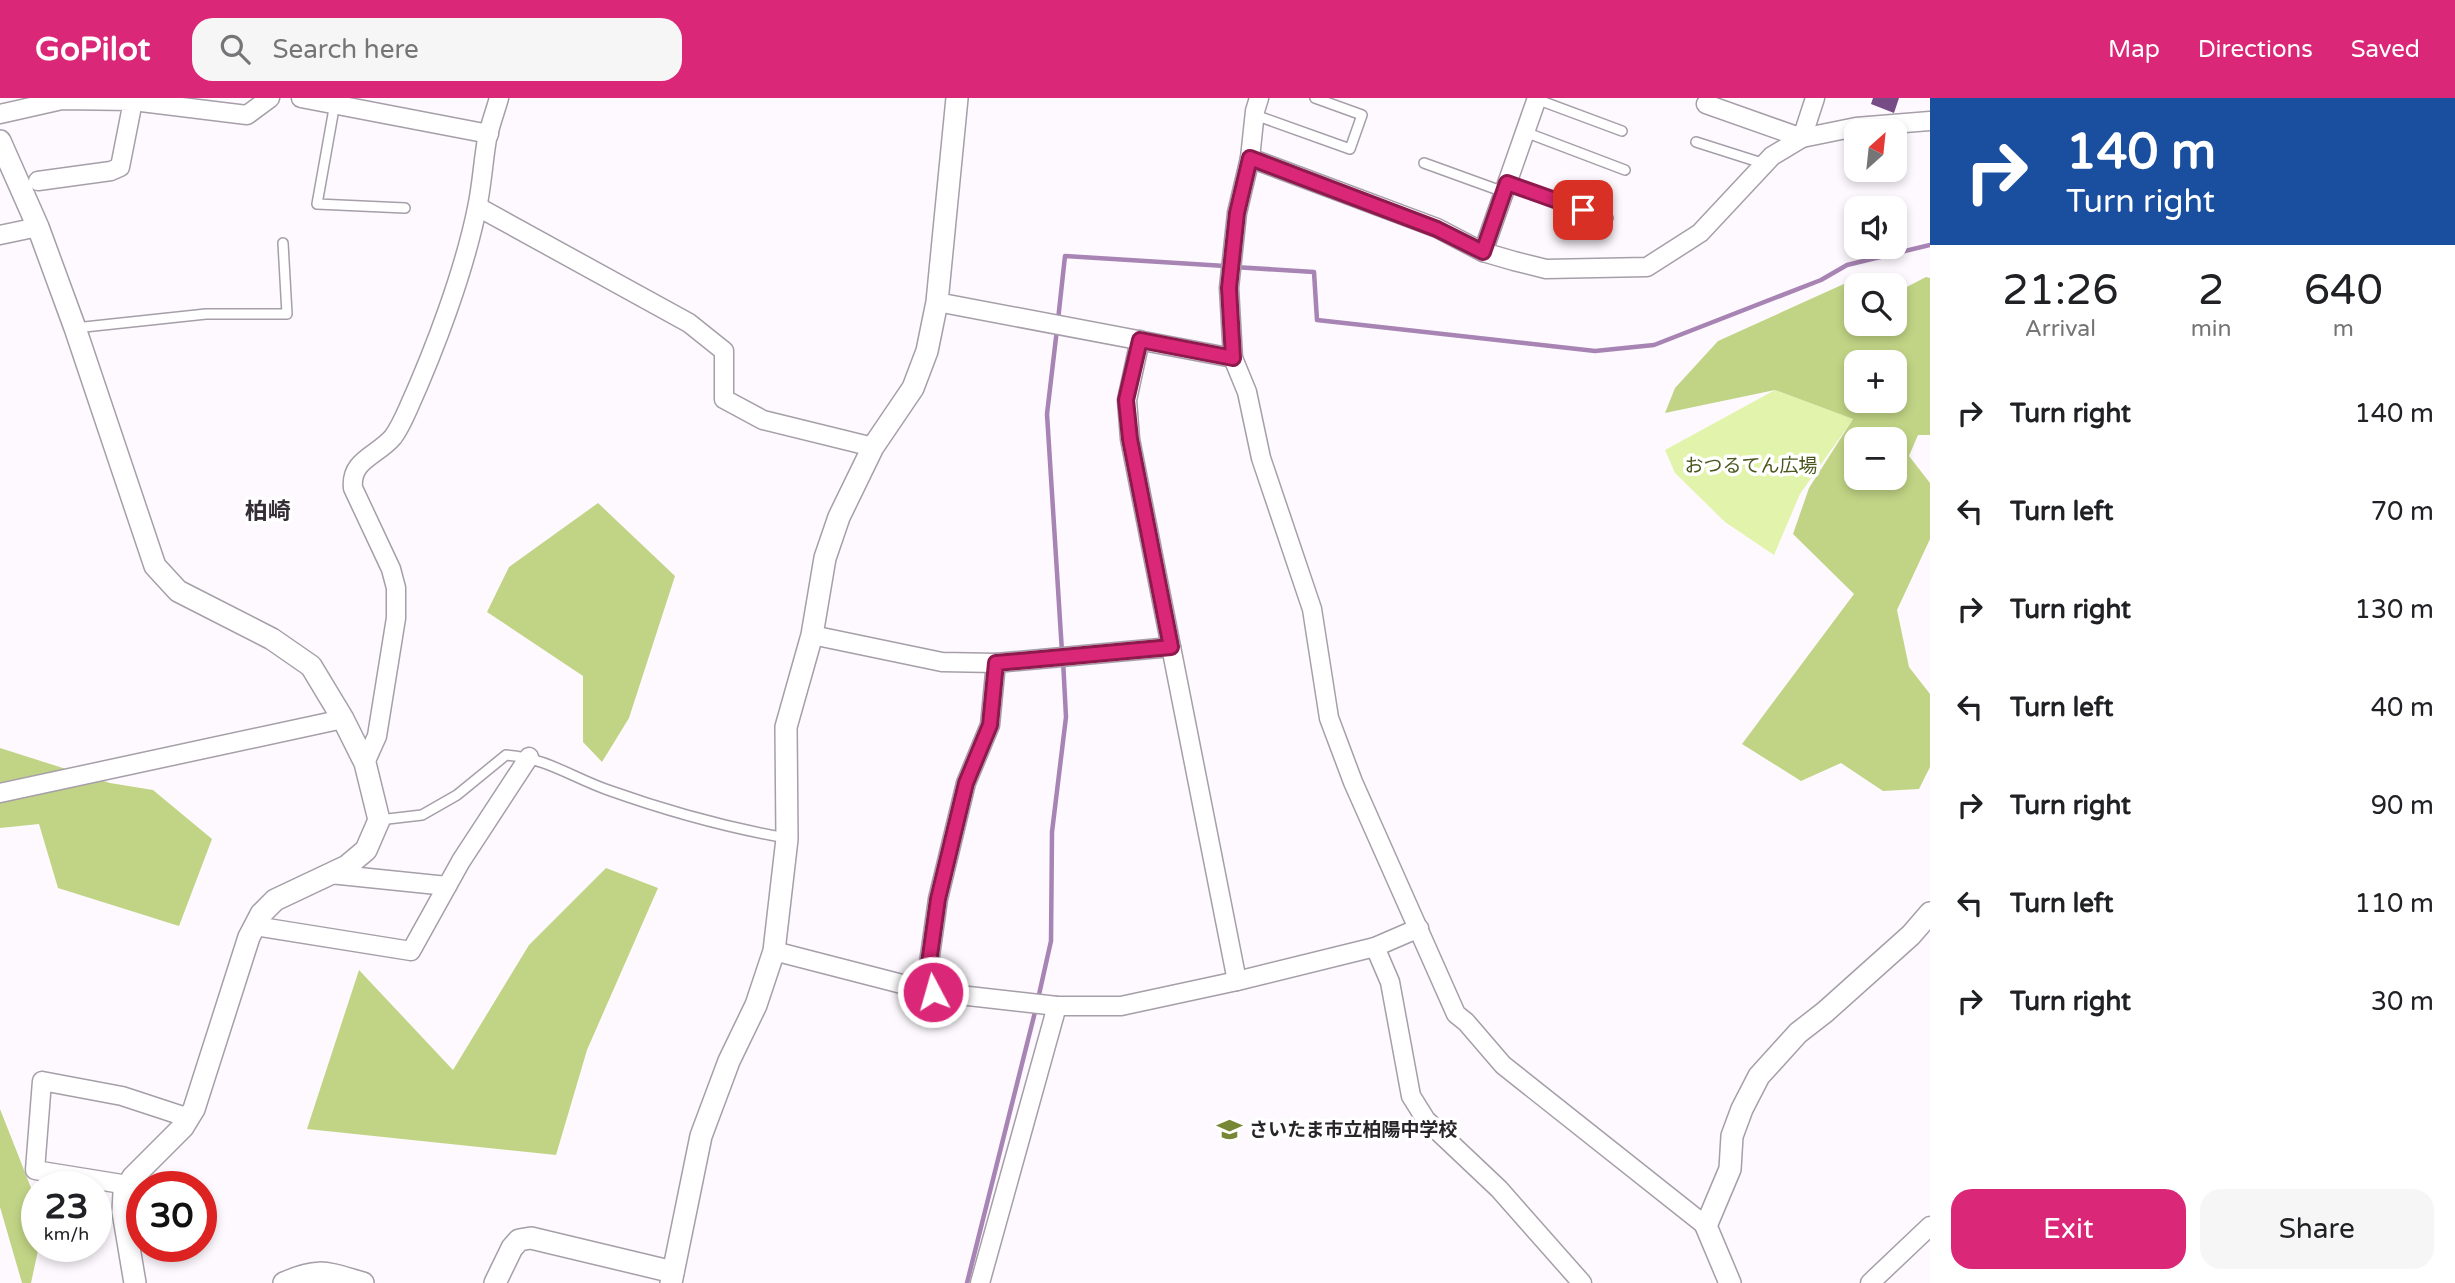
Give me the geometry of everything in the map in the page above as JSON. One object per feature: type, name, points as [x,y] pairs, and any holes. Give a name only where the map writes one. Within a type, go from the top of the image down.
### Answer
[{"type":"street","points":[[0,114],[62,100],[133,101],[247,115],[270,98]]},
{"type":"street","points":[[302,98],[489,134]]},
{"type":"street","points":[[365,763],[377,736],[396,618],[396,588],[391,569],[353,488],[352,477],[358,465],[394,436],[436,340],[466,253],[478,207],[489,134],[499,98]]},
{"type":"street","points":[[495,1283],[512,1248],[519,1240],[531,1238],[672,1277],[701,1136],[729,1061],[756,1005],[774,951],[787,839],[786,727],[812,635],[825,558],[839,517],[873,447],[914,388],[927,351],[937,302],[957,98]]},
{"type":"street","points":[[1802,138],[1815,98]]},
{"type":"street","points":[[1483,252],[1537,99]]},
{"type":"street","points":[[38,181],[111,172],[120,167],[133,101]]},
{"type":"street","points":[[1706,104],[1802,138]]},
{"type":"street","points":[[1257,106],[1250,158],[1237,213],[1229,288],[1233,358],[1247,392],[1261,458],[1312,609],[1329,718],[1353,782],[1456,1014],[1503,1065],[1706,1226],[1724,1280]]},
{"type":"street","points":[[1250,158],[1437,229],[1483,252],[1546,269],[1647,267],[1700,233],[1772,156],[1802,138],[1856,127],[1930,121]]},
{"type":"street","points":[[0,141],[38,227],[75,328],[155,566],[178,592],[272,639],[311,666],[343,719],[365,763],[379,820],[366,850],[347,866],[275,900],[261,914],[249,937],[194,1109],[183,1127],[139,1171]]},
{"type":"street","points":[[478,207],[689,323],[724,351],[724,399],[763,420],[873,447]]},
{"type":"street","points":[[0,235],[38,227]]},
{"type":"street","points":[[937,302],[1233,358]]},
{"type":"street","points":[[1140,340],[1126,400],[1130,439],[1237,981]]},
{"type":"street","points":[[812,635],[942,662],[996,663],[1171,647]]},
{"type":"street","points":[[933,992],[928,970],[938,899],[966,783],[990,725],[996,663]]},
{"type":"street","points":[[0,793],[343,719]]},
{"type":"street","points":[[255,926],[411,951],[447,886],[529,757]]},
{"type":"street","points":[[330,874],[447,886]]},
{"type":"street","points":[[1706,1226],[1730,1169],[1732,1136],[1759,1076],[1798,1033],[1911,935],[1930,913]]},
{"type":"street","points":[[774,951],[933,992],[1058,1006],[1121,1006],[1374,947],[1419,928]]},
{"type":"street","points":[[1374,947],[1390,982],[1411,1096],[1426,1120],[1499,1189],[1581,1283]]},
{"type":"street","points":[[980,1283],[1058,1006]]},
{"type":"street","points":[[126,1185],[35,1170],[42,1081],[122,1096],[188,1118]]},
{"type":"street","points":[[126,1188],[123,1212],[126,1230]]},
{"type":"street","points":[[1870,1283],[1930,1226]]},
{"type":"street","points":[[131,1262],[135,1283]]},
{"type":"street","points":[[284,1283],[307,1273],[363,1283]]},
{"type":"lane","points":[[1257,106],[1350,149],[1362,115],[1315,98]]},
{"type":"lane","points":[[1537,99],[1622,131]]},
{"type":"lane","points":[[335,103],[317,204],[405,208]]},
{"type":"lane","points":[[1525,132],[1626,170]]},
{"type":"lane","points":[[1696,142],[1765,164]]},
{"type":"lane","points":[[1424,163],[1608,218]]},
{"type":"lane","points":[[75,328],[206,314],[287,314],[283,243]]},
{"type":"lane","points":[[379,820],[422,815],[457,795],[506,755],[529,757],[604,789],[693,819],[787,839]]},
{"type":"green space","points":[[1926,277],[1930,278],[1930,435],[1918,435],[1909,456],[1930,483],[1930,539],[1897,610],[1909,667],[1930,694],[1930,767],[1919,789],[1883,791],[1841,763],[1801,781],[1742,744],[1854,594],[1793,534],[1809,488],[1844,433],[1844,490],[1907,490],[1907,427],[1848,427],[1853,419],[1775,390],[1665,413],[1675,388],[1718,341],[1844,284],[1844,336],[1907,336],[1907,287]]},
{"type":"green space","name":"おつるてん広場","points":[[1775,390],[1853,419],[1847,427],[1844,427],[1844,432],[1800,494],[1774,555],[1725,522],[1675,473],[1665,450]]},
{"type":"green space","points":[[598,503],[675,576],[629,718],[602,762],[583,742],[583,676],[487,612],[509,567]]},
{"type":"green space","points":[[0,748],[110,783],[153,790],[212,839],[179,926],[58,888],[39,824],[0,828]]},
{"type":"green space","points":[[606,868],[658,888],[587,1050],[556,1155],[307,1129],[359,970],[453,1070],[529,945]]},
{"type":"green space","points":[[0,1109],[24,1171],[21,1171],[21,1262],[36,1262],[31,1283],[22,1283],[0,1207]]},
{"type":"building","points":[[1873,98],[1899,98],[1894,113],[1871,104]]},
{"type":"waterway","points":[[1234,267],[1314,272],[1317,320],[1595,351],[1654,345],[1821,280],[1847,265],[1930,245]]},
{"type":"waterway","points":[[1058,320],[1065,256],[1225,266]]},
{"type":"waterway","points":[[1057,329],[1047,414],[1062,652]]},
{"type":"waterway","points":[[1038,999],[1051,941],[1052,832],[1066,717],[1063,660]]},
{"type":"waterway","points":[[967,1283],[1036,1008]]},
{"type":"place","name":"さいたま市立柏陽中学校","points":[[1229,1130]]},
{"type":"district","name":"柏崎","points":[[268,512]]},
{"type":"route","points":[[933,992],[928,970],[938,899],[966,783],[990,725],[996,663],[1171,647],[1130,439],[1126,400],[1140,340],[1233,358],[1229,288],[1237,213],[1250,158],[1437,229],[1483,252],[1507,183],[1583,210]]}]
